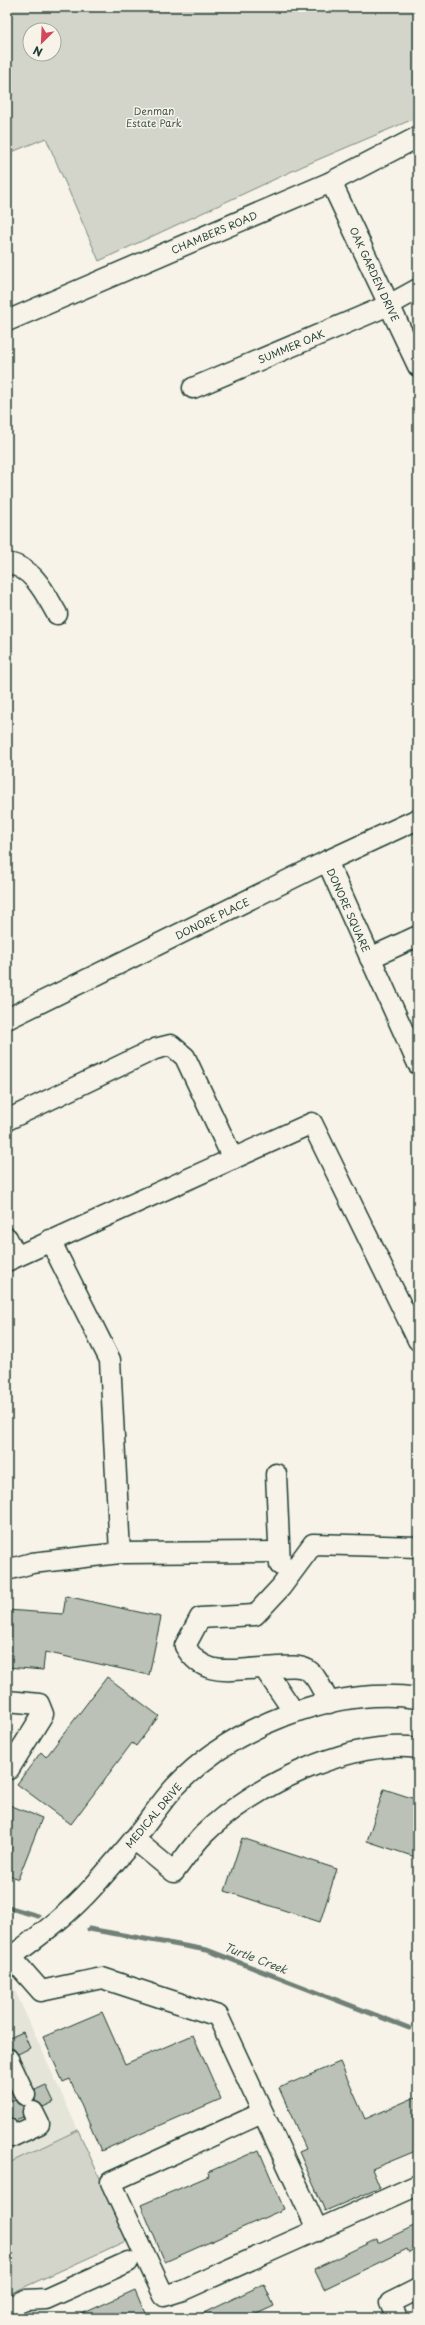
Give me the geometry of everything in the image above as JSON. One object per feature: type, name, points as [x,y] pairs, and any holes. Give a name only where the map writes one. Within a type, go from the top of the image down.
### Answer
[{"type":"street","name":"CHAMBERS ROAD","points":[[7,321],[331,182],[418,137]]},
{"type":"street","name":"OAK GARDEN DRIVE","points":[[331,182],[418,366]]},
{"type":"street","name":"SUMMER OAK","points":[[193,388],[389,305],[418,289]]},
{"type":"street","points":[[7,563],[22,568],[34,577],[57,614]]},
{"type":"street","name":"DONORE PLACE","points":[[7,1019],[327,861],[418,819]]},
{"type":"street","name":"DONORE SQUARE","points":[[327,861],[418,1064]]},
{"type":"street","name":"DONORE SQUARE","points":[[370,958],[418,936]]},
{"type":"street","points":[[7,1120],[155,1049],[171,1045],[185,1057],[233,1159]]},
{"type":"street","points":[[7,1238],[11,1259],[50,1240],[312,1123],[418,1340]]},
{"type":"street","points":[[50,1240],[110,1360],[120,1553]]},
{"type":"street","points":[[276,1474],[281,1587]]},
{"type":"street","points":[[329,1703],[318,1680],[307,1668],[300,1666],[208,1670],[193,1659],[185,1646],[200,1618],[255,1615],[281,1587],[313,1544],[418,1547]]},
{"type":"street","points":[[7,1568],[32,1562],[120,1553],[279,1552]]},
{"type":"street","points":[[264,1668],[294,1712]]},
{"type":"street","name":"MEDICAL DRIVE","points":[[9,1959],[45,1932],[91,1889],[134,1839],[174,1788],[206,1760],[251,1730],[294,1712],[329,1703],[378,1697],[418,1698]]},
{"type":"street","points":[[7,1701],[39,1704],[43,1714],[9,1769],[7,1769]]},
{"type":"street","points":[[134,1839],[174,1872],[203,1834],[221,1818],[252,1796],[290,1774],[346,1755],[398,1745],[418,1748]]},
{"type":"street","points":[[9,1959],[41,1991],[102,1978],[218,2016],[262,2114],[318,2231]]},
{"type":"street","points":[[7,2128],[12,2137],[39,2124],[29,2103],[10,2072]]},
{"type":"street","points":[[262,2114],[111,2182],[164,2296],[183,2290],[318,2231],[418,2185]]},
{"type":"street","points":[[7,2308],[25,2300],[46,2299],[128,2262]]},
{"type":"street","points":[[397,2318],[390,2303],[418,2289]]},
{"type":"shaded area","points":[[13,1986],[78,2130],[11,2162],[7,2154],[7,1990]]},
{"type":"green space","name":"Denman Estate Park","points":[[7,7],[418,7],[418,117],[303,166],[99,261],[46,138],[7,154]]},
{"type":"green space","points":[[78,2130],[128,2240],[7,2295],[7,2154],[11,2162]]},
{"type":"building","points":[[66,1596],[161,1617],[149,1675],[45,1652],[43,1670],[7,1667],[7,1610],[63,1614]]},
{"type":"building","points":[[107,1677],[159,1716],[136,1746],[132,1743],[71,1824],[17,1784],[41,1752],[46,1757]]},
{"type":"building","points":[[384,1789],[418,1800],[418,1858],[367,1841]]},
{"type":"building","points":[[7,1804],[42,1818],[18,1879],[7,1874]]},
{"type":"building","points":[[242,1838],[337,1869],[320,1922],[225,1891]]},
{"type":"building","points":[[102,2012],[125,2064],[193,2035],[221,2099],[101,2151],[70,2079],[63,2082],[43,2037]]},
{"type":"building","points":[[23,2032],[30,2048],[18,2054],[14,2049],[7,2048],[7,2039]]},
{"type":"building","points":[[340,2062],[365,2119],[418,2096],[418,2150],[372,2169],[380,2188],[325,2211],[299,2152],[306,2149],[279,2088]]},
{"type":"building","points":[[46,2085],[54,2102],[43,2107],[35,2101],[35,2090]]},
{"type":"building","points":[[15,2100],[23,2106],[23,2117],[15,2120],[11,2118],[7,2109],[7,2103]]},
{"type":"building","points":[[259,2150],[284,2209],[165,2262],[141,2205],[209,2176],[208,2172]]},
{"type":"building","points":[[418,2224],[418,2248],[409,2253],[407,2249],[324,2289],[314,2269],[377,2239],[378,2243]]},
{"type":"building","points":[[264,2284],[274,2306],[248,2318],[193,2318]]},
{"type":"building","points":[[135,2290],[147,2318],[73,2318]]},
{"type":"waterway","name":"Turtle Creek","points":[[7,1907],[38,1916]]},
{"type":"waterway","name":"Turtle Creek","points":[[89,1929],[207,1950],[409,2028]]}]
